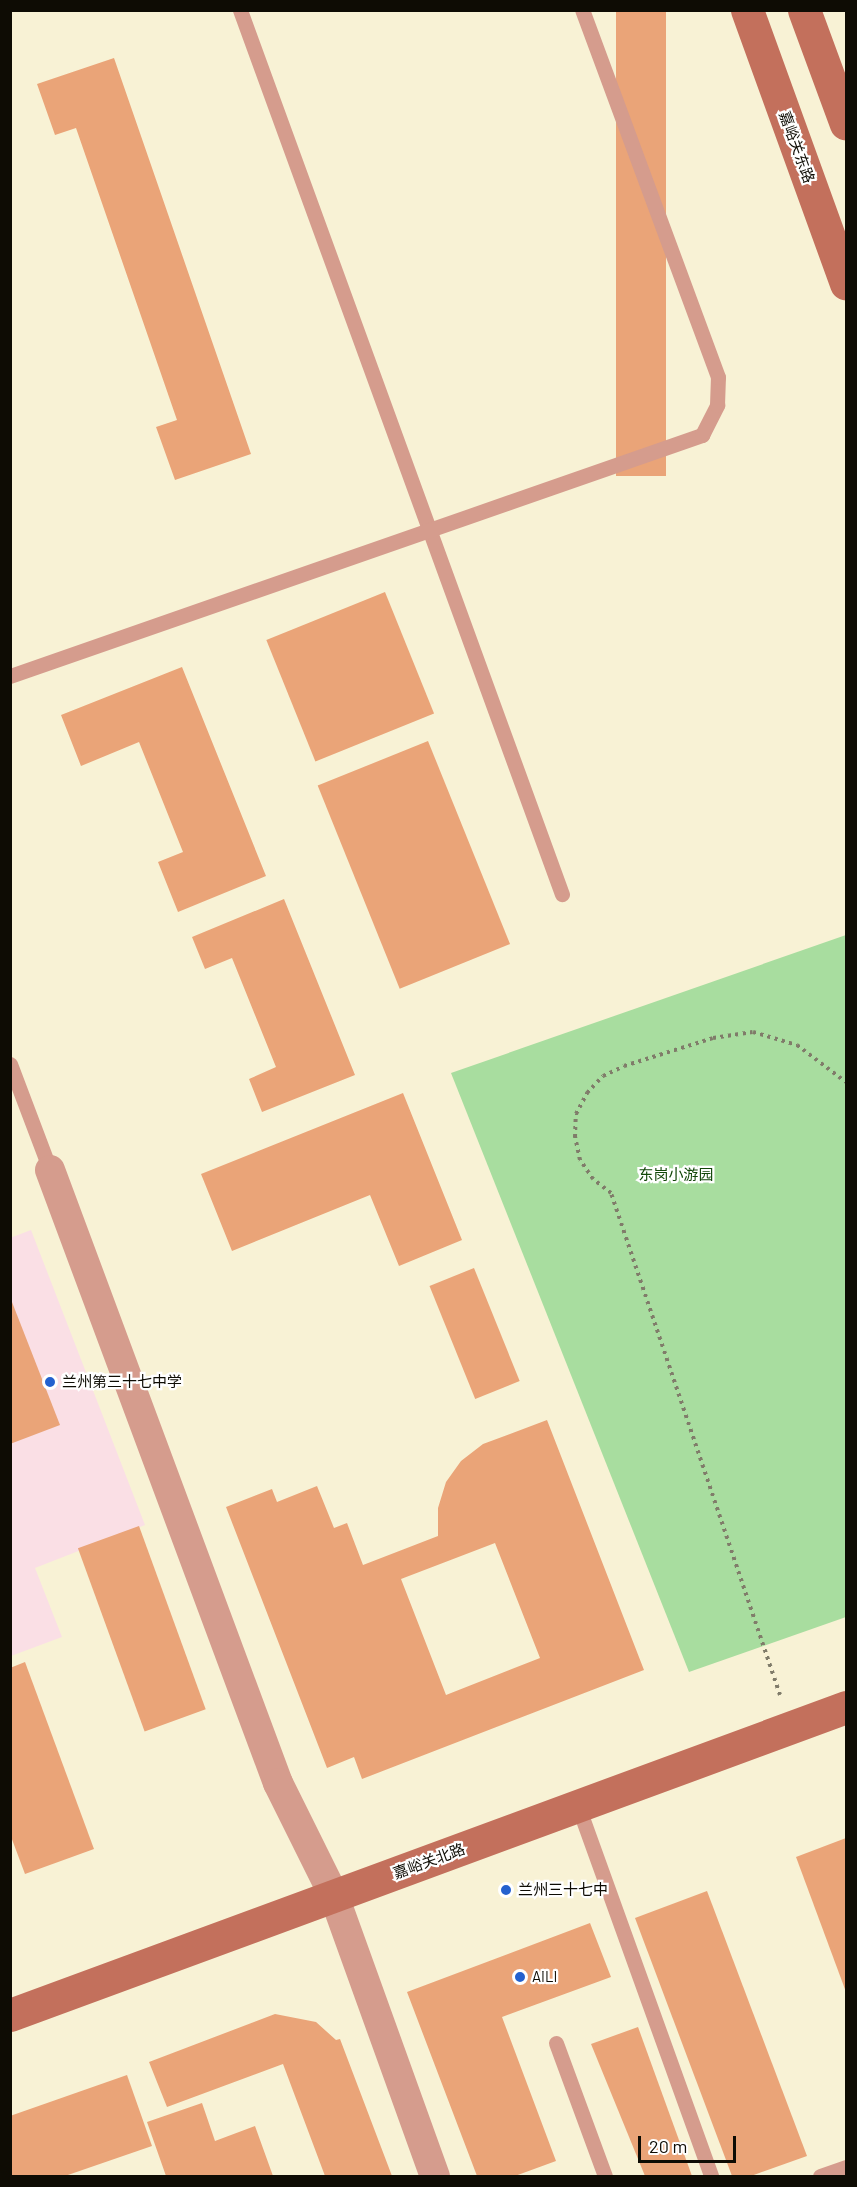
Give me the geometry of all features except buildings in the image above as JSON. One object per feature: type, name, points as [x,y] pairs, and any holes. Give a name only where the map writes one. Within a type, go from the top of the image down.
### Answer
[{"type":"main road","name":"嘉峪关东路","points":[[747,10],[846,284]]},
{"type":"main road","points":[[804,10],[846,124]]},
{"type":"main road","name":"嘉峪关北路","points":[[10,2015],[846,1707]]},
{"type":"street","points":[[50,1170],[278,1783],[334,1896],[435,2176]]},
{"type":"lane","points":[[240,10],[562,894]]},
{"type":"lane","points":[[10,676],[702,435],[717,405],[718,376],[582,10]]},
{"type":"lane","points":[[10,1064],[50,1170]]},
{"type":"lane","points":[[578,1806],[711,2176]]},
{"type":"lane","points":[[556,2043],[605,2176]]},
{"type":"lane","points":[[820,2176],[846,2167]]},
{"type":"path","points":[[791,1727],[611,1193],[593,1179],[580,1160],[574,1137],[576,1114],[587,1093],[603,1076],[624,1066],[713,1038],[753,1032],[797,1045],[846,1083]]},
{"type":"shaded area","name":"兰州第三十七中学","points":[[31,1230],[145,1525],[35,1568],[62,1637],[11,1656],[10,1238]]},
{"type":"green space","name":"东岗小游园","points":[[846,935],[846,1617],[689,1672],[451,1073]]},
{"type":"place","name":"兰州第三十七中学","points":[[50,1382]]},
{"type":"place","name":"兰州三十七中","points":[[506,1890]]},
{"type":"place","name":"AILI","points":[[520,1977]]}]
